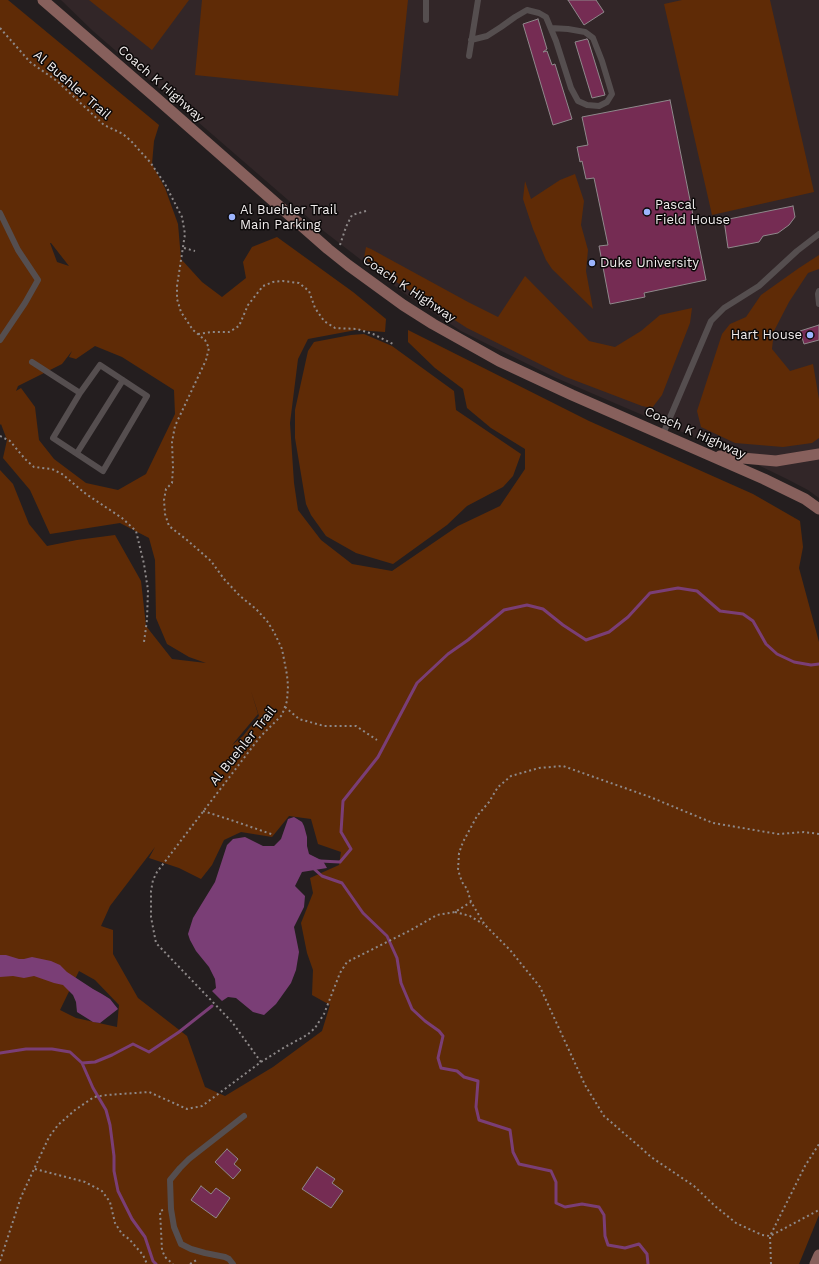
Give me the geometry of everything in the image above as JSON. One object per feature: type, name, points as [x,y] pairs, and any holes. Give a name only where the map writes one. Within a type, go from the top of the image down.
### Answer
[{"type":"main road","name":"Coach K Highway","points":[[42,0],[336,256],[398,301],[467,344],[499,361],[764,479],[805,499],[819,509]]},
{"type":"main road","points":[[709,455],[776,461],[819,454]]},
{"type":"main road","points":[[815,1264],[819,1255]]},
{"type":"lane","points":[[426,0],[426,20]]},
{"type":"lane","points":[[469,56],[478,0]]},
{"type":"lane","points":[[472,40],[487,36],[527,10],[539,13],[546,17],[551,28],[570,88],[578,101],[587,105],[599,106],[607,102],[612,94],[593,38],[585,32],[568,28],[551,28]]},
{"type":"lane","points":[[0,213],[18,250],[38,280],[25,303],[0,338]]},
{"type":"lane","points":[[663,434],[711,321],[724,308],[759,286],[797,251],[819,234]]},
{"type":"lane","points":[[819,291],[819,304]]},
{"type":"lane","points":[[32,362],[80,393]]},
{"type":"lane","points":[[100,365],[123,380],[147,396],[103,471],[53,438],[80,393],[100,365]]},
{"type":"lane","points":[[77,454],[123,380]]},
{"type":"lane","points":[[233,1264],[226,1257],[191,1249],[181,1244],[174,1227],[171,1209],[170,1180],[189,1159],[244,1116]]},
{"type":"path","name":"Al Buehler Trail","points":[[0,28],[30,62],[58,81],[104,125],[123,134],[131,141],[150,162],[165,184],[182,217],[185,234],[184,248],[176,286],[177,299],[181,312],[193,330],[205,340],[209,348],[206,360],[175,426],[172,442],[172,483],[166,489],[164,500],[165,514],[169,526],[211,561],[224,579],[267,621],[282,649],[287,675],[288,694],[282,715],[260,737],[157,872],[153,880],[151,917],[156,943],[232,1022],[261,1062]]},
{"type":"path","points":[[336,256],[346,226],[352,215],[366,211]]},
{"type":"path","points":[[184,248],[195,251]]},
{"type":"path","points":[[198,334],[230,332],[239,326],[248,305],[263,286],[273,282],[283,281],[299,283],[309,292],[315,308],[324,321],[335,328],[357,329],[373,334],[393,344]]},
{"type":"path","points":[[0,436],[10,441],[24,459],[34,467],[52,469],[62,474],[136,531],[144,564],[148,590],[147,620],[144,642]]},
{"type":"path","points":[[285,707],[299,719],[324,726],[356,726],[377,740]]},
{"type":"path","points":[[819,834],[804,832],[778,834],[713,823],[563,766],[539,768],[510,776],[498,787],[489,802],[477,816],[463,842],[459,853],[458,870],[471,902],[485,925],[510,950],[540,987],[585,1085],[604,1116],[650,1157],[694,1186],[736,1223],[762,1235],[770,1236],[819,1210]]},
{"type":"path","points":[[203,811],[274,835]]},
{"type":"path","points":[[0,1261],[22,1197],[49,1137],[58,1125],[75,1110],[94,1097],[107,1094],[148,1092],[188,1109],[202,1106],[261,1062],[307,1035],[315,1028],[324,1014],[340,973],[347,962],[409,931],[437,915],[455,912],[471,902]]},
{"type":"path","points":[[455,912],[470,916],[485,925]]},
{"type":"path","points":[[771,1264],[770,1236],[805,1166],[819,1144]]},
{"type":"path","points":[[35,1169],[85,1182],[102,1190],[110,1202],[115,1223],[122,1234],[129,1239],[143,1255],[147,1264]]},
{"type":"path","points":[[171,1209],[160,1211],[162,1250],[165,1257],[173,1264]]},
{"type":"shaded area","points":[[0,0],[8,0],[159,125],[154,141],[152,164],[165,188],[178,224],[181,259],[202,282],[222,297],[246,278],[243,262],[252,247],[277,237],[353,292],[386,319],[385,332],[356,330],[308,339],[298,359],[290,423],[294,483],[298,510],[321,540],[352,564],[392,571],[458,526],[500,506],[525,469],[525,449],[491,428],[467,408],[463,389],[435,368],[408,342],[408,330],[589,421],[753,494],[800,521],[803,547],[799,568],[819,642],[819,1215],[799,1264],[0,1264],[0,470],[13,484],[29,524],[47,546],[115,535],[141,581],[146,626],[172,659],[206,663],[189,657],[167,644],[156,618],[155,560],[149,538],[120,523],[50,534],[30,490],[3,458],[7,440],[1,424],[0,425]],"holes":[[[50,243],[69,266],[57,262]],[[95,346],[122,357],[174,390],[175,414],[146,474],[118,490],[86,483],[54,459],[39,440],[35,407],[21,388],[16,391],[18,386],[62,364],[72,351],[69,357],[76,359]],[[251,691],[259,716],[243,736],[232,745],[258,714]],[[289,816],[311,819],[318,844],[341,852],[339,865],[310,878],[313,893],[301,923],[307,953],[313,970],[312,995],[330,1005],[322,1031],[273,1067],[225,1096],[205,1087],[187,1036],[138,998],[113,954],[113,930],[101,926],[110,906],[155,847],[149,858],[179,868],[201,879],[212,865],[224,840],[241,832],[272,837]],[[79,971],[95,980],[119,1005],[117,1027],[76,1018],[60,1010]]]},
{"type":"shaded area","name":"Duke University","points":[[61,0],[819,0],[819,498],[808,490],[752,462],[554,377],[461,331],[404,293],[325,232],[93,31]]},
{"type":"shaded area","points":[[89,0],[189,0],[152,50]]},
{"type":"shaded area","points":[[202,0],[408,0],[398,96],[195,75]]},
{"type":"shaded area","points":[[682,0],[770,0],[814,192],[712,215],[664,4]]},
{"type":"shaded area","points":[[575,174],[584,201],[581,225],[588,250],[586,271],[593,309],[552,269],[546,260],[533,229],[523,199],[525,181],[531,199],[560,180]]},
{"type":"shaded area","points":[[366,247],[498,317],[525,276],[589,341],[615,347],[641,331],[660,315],[692,308],[690,323],[662,395],[652,408],[642,406],[566,377],[467,328],[381,272],[364,258]]},
{"type":"shaded area","points":[[819,255],[819,269],[808,273],[789,302],[774,331],[772,349],[790,371],[813,364],[819,399],[819,438],[812,443],[783,447],[735,443],[701,427],[697,411],[722,334],[730,324],[746,317],[761,295]]},
{"type":"shaded area","points":[[364,334],[392,346],[454,391],[456,410],[521,454],[513,476],[503,487],[467,506],[447,525],[393,564],[356,553],[326,536],[311,515],[306,504],[295,438],[295,410],[308,351],[314,342]]},
{"type":"shaded area","points":[[294,817],[302,822],[304,826],[309,854],[323,861],[327,868],[302,872],[295,886],[305,896],[304,907],[294,927],[299,952],[296,970],[291,983],[276,1004],[264,1015],[253,1012],[236,998],[228,997],[222,1001],[212,991],[216,988],[215,979],[209,967],[196,951],[188,934],[193,918],[215,882],[227,845],[233,839],[245,837],[263,846],[274,846],[281,839],[288,819]]},
{"type":"shaded area","points":[[0,955],[6,955],[19,959],[32,957],[51,961],[60,965],[67,972],[110,999],[118,1009],[100,1023],[93,1022],[77,1012],[76,1002],[73,995],[63,985],[34,976],[24,978],[13,976],[0,977]]},
{"type":"building","points":[[568,0],[596,0],[604,12],[584,25]]},
{"type":"building","points":[[538,19],[547,49],[543,52],[547,51],[552,65],[555,64],[572,119],[553,125],[523,24]]},
{"type":"building","points":[[587,39],[605,95],[592,98],[575,42]]},
{"type":"building","name":"Pascal Field House","points":[[670,100],[706,280],[644,293],[645,297],[610,304],[599,246],[608,245],[594,178],[586,179],[577,147],[588,145],[582,117]]},
{"type":"building","points":[[793,206],[795,217],[789,225],[778,233],[763,236],[759,242],[728,248],[724,220]]},
{"type":"building","name":"Hart House","points":[[819,325],[819,340],[804,344],[800,331]]},
{"type":"building","points":[[227,1149],[238,1159],[234,1164],[241,1170],[233,1179],[215,1162]]},
{"type":"building","points":[[317,1167],[335,1179],[332,1183],[343,1191],[331,1208],[302,1189]]},
{"type":"building","points":[[201,1186],[211,1194],[216,1188],[230,1198],[216,1218],[191,1200]]},
{"type":"waterway","points":[[320,861],[340,862],[351,849],[341,832],[343,801],[378,757],[417,683],[448,654],[468,640],[504,610],[527,605],[543,609],[563,625],[586,640],[609,632],[628,617],[650,593],[678,588],[697,591],[720,611],[743,614],[753,621],[766,644],[777,654],[794,662],[811,665],[819,664]]},
{"type":"waterway","points":[[313,868],[322,876],[342,883],[363,913],[387,936],[397,958],[401,983],[412,1009],[443,1036],[438,1058],[441,1068],[457,1071],[464,1077],[478,1081],[476,1107],[479,1120],[510,1130],[513,1152],[519,1164],[551,1171],[556,1182],[556,1203],[565,1207],[582,1204],[599,1207],[604,1215],[605,1236],[608,1245],[625,1248],[639,1244],[647,1254],[648,1264]]},
{"type":"waterway","points":[[0,1053],[26,1049],[52,1049],[70,1052],[82,1063],[95,1062],[133,1044],[149,1052],[179,1032],[212,1006]]},
{"type":"waterway","points":[[82,1063],[93,1088],[106,1110],[110,1125],[114,1156],[114,1171],[118,1191],[132,1219],[145,1237],[153,1261],[156,1264]]},
{"type":"place","name":"Pascal Field House","points":[[647,212]]},
{"type":"place","name":"Al Buehler Trail Main Parking","points":[[232,217]]},
{"type":"place","name":"Duke University","points":[[592,263]]},
{"type":"place","name":"Hart House","points":[[810,335]]}]
